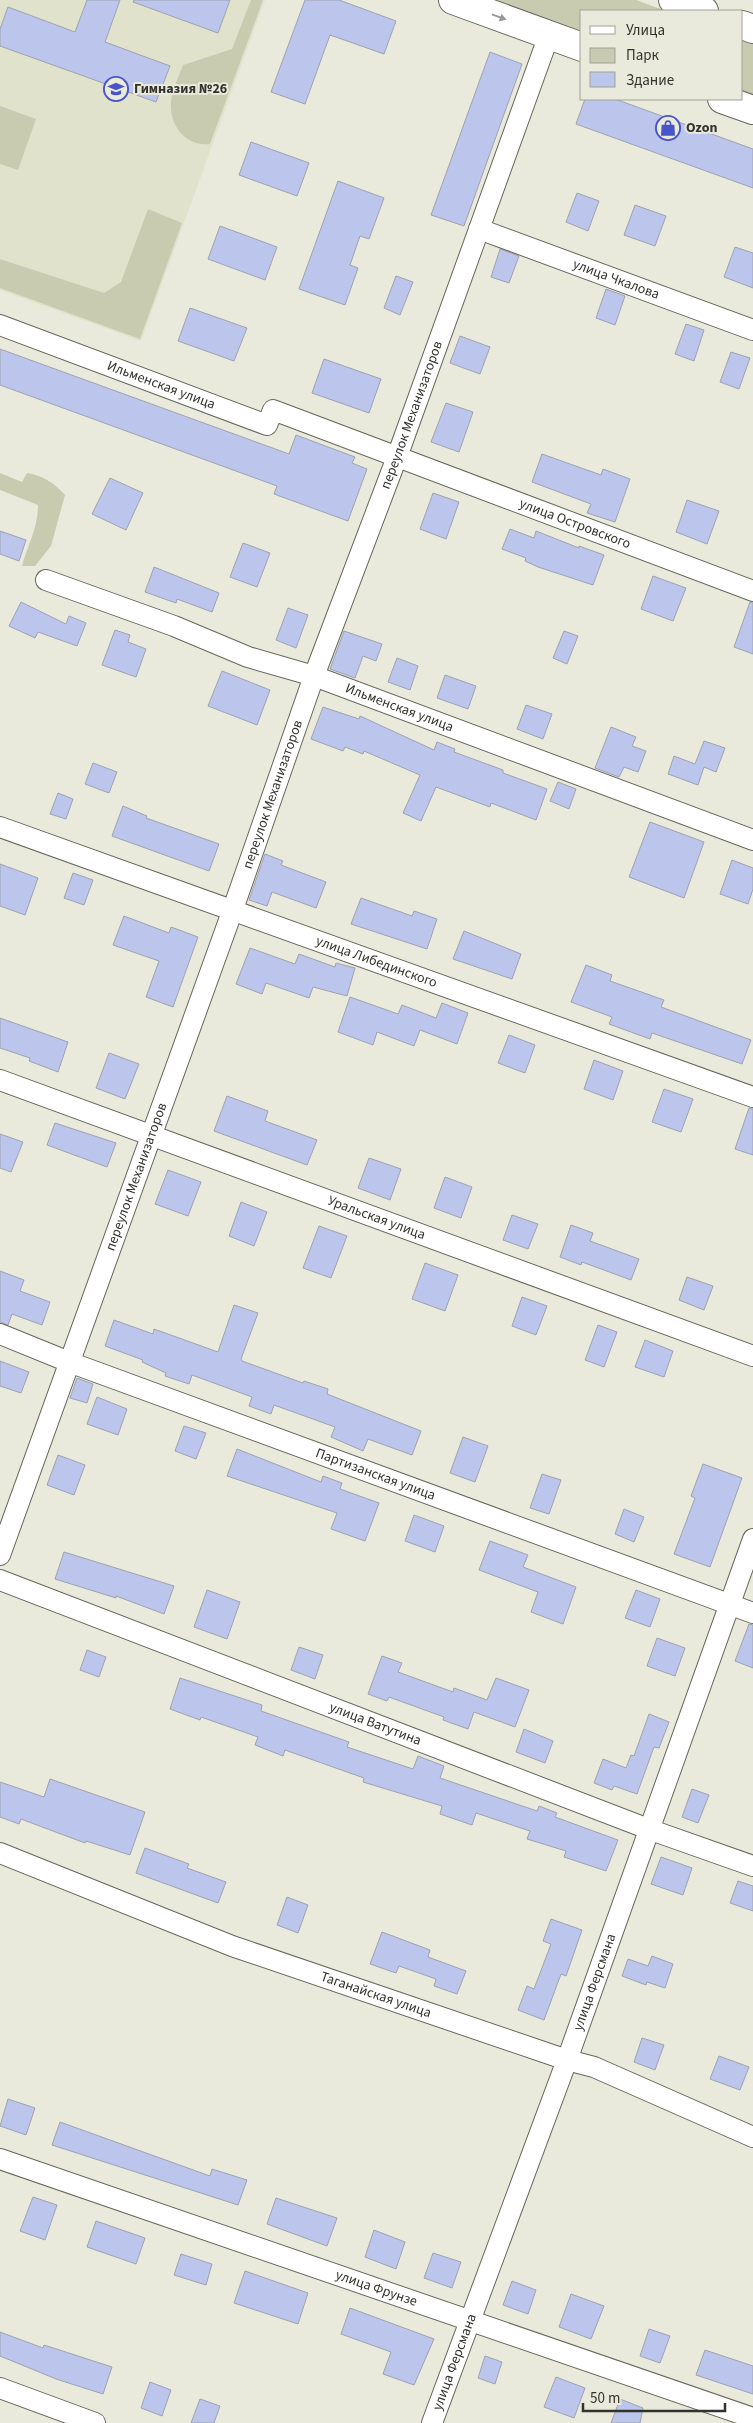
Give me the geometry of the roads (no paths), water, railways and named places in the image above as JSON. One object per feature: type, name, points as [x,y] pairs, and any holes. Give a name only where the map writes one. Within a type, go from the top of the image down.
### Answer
[{"type":"main road","points":[[453,0],[580,46]]},
{"type":"main road","points":[[673,0],[701,10]]},
{"type":"main road","points":[[725,100],[753,110]]},
{"type":"street","name":"переулок Механизаторов","points":[[0,1555],[232,912],[314,676],[397,457],[549,35]]},
{"type":"street","name":"улица Чкалова","points":[[479,229],[753,330]]},
{"type":"street","name":"Ильменская улица","points":[[0,325],[267,425],[273,410],[397,457]]},
{"type":"street","name":"улица Островского","points":[[397,457],[753,591]]},
{"type":"street","name":"Ильменская улица","points":[[46,580],[174,626],[248,657],[314,676],[753,840]]},
{"type":"street","name":"улица Либединского","points":[[0,827],[232,912],[753,1097]]},
{"type":"street","name":"Уральская улица","points":[[0,1080],[753,1356]]},
{"type":"street","name":"Партизанская улица","points":[[0,1334],[69,1362],[753,1613]]},
{"type":"street","name":"улица Ферсмана","points":[[432,2423],[651,1830],[753,1539]]},
{"type":"street","name":"улица Ватутина","points":[[0,1580],[651,1830],[753,1866]]},
{"type":"street","name":"Таганайская улица","points":[[0,1853],[232,1946],[567,2060],[594,2067],[753,2137]]},
{"type":"street","name":"улица Фрунзе","points":[[0,2159],[753,2418]]},
{"type":"street","points":[[0,2388],[96,2423]]},
{"type":"place","name":"Гимназия №26","points":[[116,89]]},
{"type":"place","name":"Ozon","points":[[668,128]]}]
